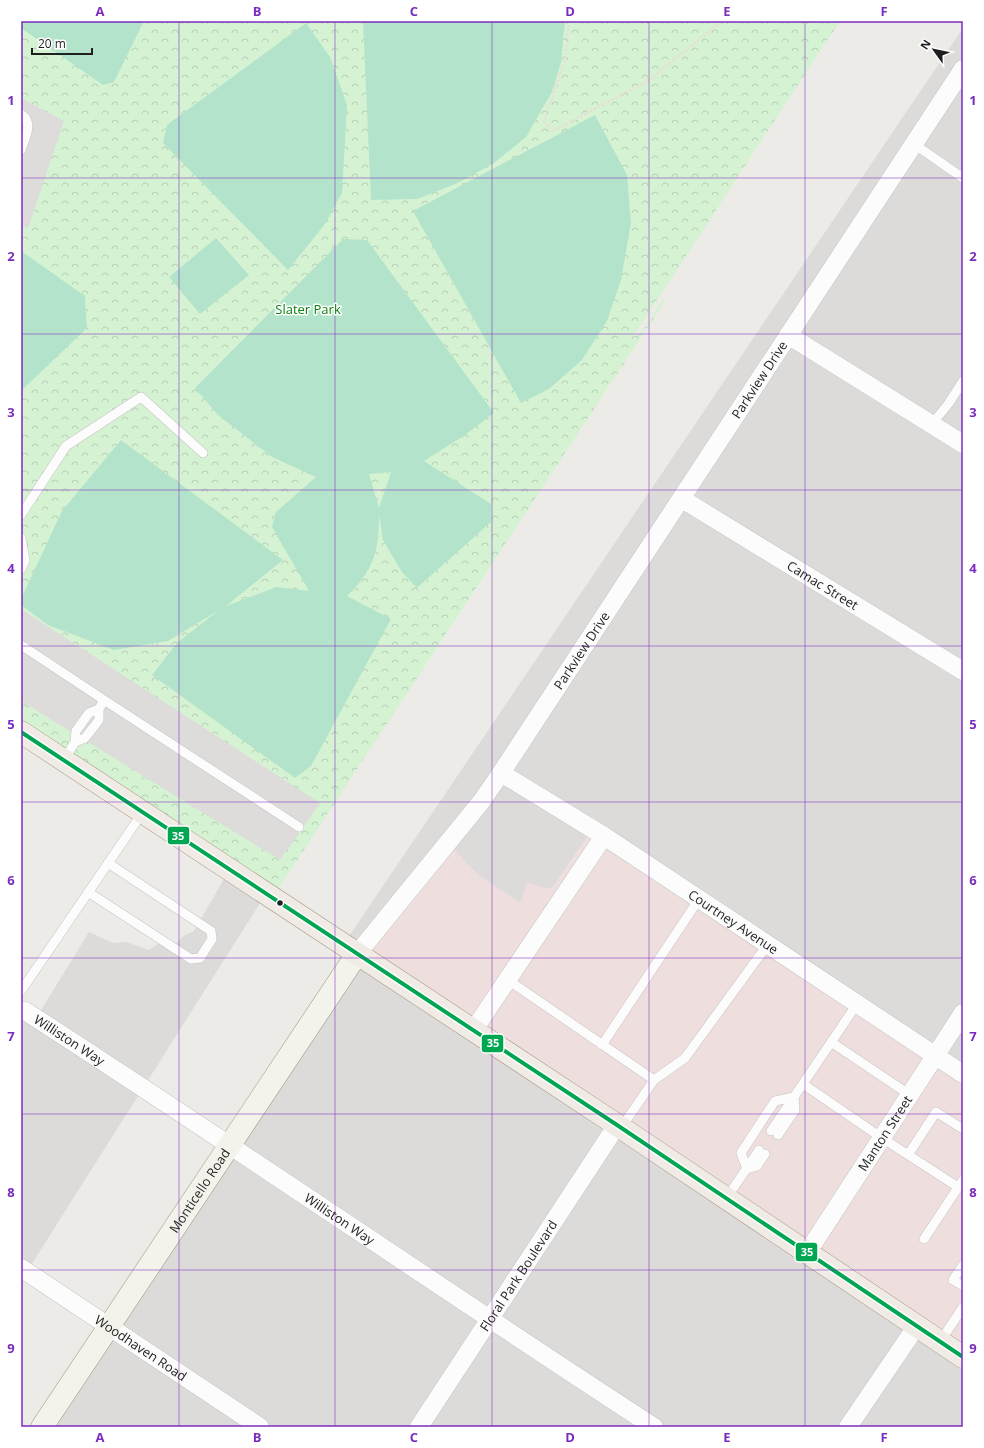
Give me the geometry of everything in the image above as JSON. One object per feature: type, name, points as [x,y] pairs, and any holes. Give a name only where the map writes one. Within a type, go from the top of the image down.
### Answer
[{"type":"main road","points":[[21,732],[69,751],[143,812],[963,1357]]},
{"type":"street","name":"Parkview Drive","points":[[356,954],[481,802],[682,500],[788,335],[963,69]]},
{"type":"street","name":"Parkview Drive","points":[[788,335],[963,444]]},
{"type":"street","name":"Camac Street","points":[[682,500],[963,671]]},
{"type":"street","name":"Courtney Avenue","points":[[501,772],[604,836],[963,1074]]},
{"type":"street","points":[[473,1031],[604,836]]},
{"type":"street","name":"Monticello Road","points":[[42,1427],[356,954]]},
{"type":"street","name":"Williston Way","points":[[23,1010],[654,1427]]},
{"type":"street","name":"Manton Street","points":[[807,1253],[963,1013]]},
{"type":"street","name":"Floral Park Boulevard","points":[[419,1427],[619,1127]]},
{"type":"street","name":"Woodhaven Road","points":[[21,1268],[260,1427]]},
{"type":"street","points":[[848,1427],[916,1326]]},
{"type":"lane","points":[[21,114],[27,118],[29,125],[21,150]]},
{"type":"lane","points":[[914,144],[963,178]]},
{"type":"lane","points":[[931,425],[949,403],[963,381]]},
{"type":"lane","points":[[21,515],[66,446],[141,397],[203,453]]},
{"type":"lane","points":[[21,538],[25,561],[21,569]]},
{"type":"lane","points":[[21,645],[299,827]]},
{"type":"lane","points":[[69,751],[76,731],[88,712],[99,709],[104,700]]},
{"type":"lane","points":[[21,991],[143,812]]},
{"type":"lane","points":[[88,892],[191,959],[200,958],[212,940],[211,931],[108,863]]},
{"type":"lane","points":[[602,1045],[699,899]]},
{"type":"lane","points":[[619,1127],[654,1080],[685,1058],[768,944]]},
{"type":"lane","points":[[508,980],[654,1080]]},
{"type":"lane","points":[[775,1133],[794,1096],[857,1004]]},
{"type":"lane","points":[[831,1042],[910,1095]]},
{"type":"lane","points":[[802,1084],[908,1155],[960,1184],[924,1239]]},
{"type":"lane","points":[[746,1169],[741,1153],[775,1100],[794,1096]]},
{"type":"lane","points":[[908,1155],[936,1112],[963,1129]]},
{"type":"lane","points":[[726,1199],[746,1169],[762,1152]]},
{"type":"lane","points":[[963,1264],[953,1280],[963,1286]]},
{"type":"lane","points":[[940,1342],[963,1307]]},
{"type":"path","points":[[569,21],[565,60],[544,122],[553,131],[648,81],[722,21]]},
{"type":"shaded area","points":[[963,28],[963,1077],[592,830],[555,884],[549,889],[520,903],[478,875],[453,849],[447,854],[963,1355],[963,1427],[38,1427],[350,949],[343,945]]},
{"type":"shaded area","points":[[21,98],[64,121],[28,229],[21,224]]},
{"type":"shaded area","points":[[21,609],[320,803],[280,860],[21,701]]},
{"type":"shaded area","points":[[592,830],[963,1077],[963,1355],[364,957],[453,849],[478,875],[520,903],[527,882],[549,889],[555,884]]},
{"type":"shaded area","points":[[229,870],[267,892],[21,1281],[21,1016],[38,1015],[89,932],[113,943],[126,942],[149,950],[165,939],[174,946],[183,936],[194,931]]},
{"type":"green space","name":"Slater Park","points":[[21,21],[840,21],[633,337],[643,331],[663,298],[665,301],[273,897],[21,730]]},
{"type":"green space","points":[[21,21],[144,21],[114,82],[103,85],[21,28]]},
{"type":"green space","points":[[363,21],[565,21],[561,62],[552,92],[526,137],[494,163],[458,183],[417,199],[371,200]]},
{"type":"green space","points":[[306,23],[330,57],[347,105],[342,193],[325,224],[288,270],[163,143],[167,125]]},
{"type":"green space","points":[[595,115],[627,175],[631,223],[621,280],[607,321],[582,360],[549,389],[521,403],[413,211]]},
{"type":"green space","points":[[216,238],[249,275],[200,314],[169,277]]},
{"type":"green space","points":[[343,239],[367,240],[494,413],[465,435],[424,461],[491,504],[491,522],[417,588],[402,572],[383,540],[379,514],[378,539],[373,559],[369,568],[356,587],[347,596],[391,619],[311,766],[295,778],[152,675],[177,643],[219,610],[168,641],[114,650],[48,625],[21,605],[21,599],[62,511],[121,440],[283,560],[226,606],[277,587],[309,591],[272,527],[276,512],[316,477],[272,457],[218,415],[195,388]],"holes":[[[391,472],[379,508],[369,474]]]},
{"type":"green space","points":[[21,251],[85,296],[87,328],[21,391]]},
{"type":"transit line","name":"35","points":[[21,732],[617,1125],[963,1357]]}]
